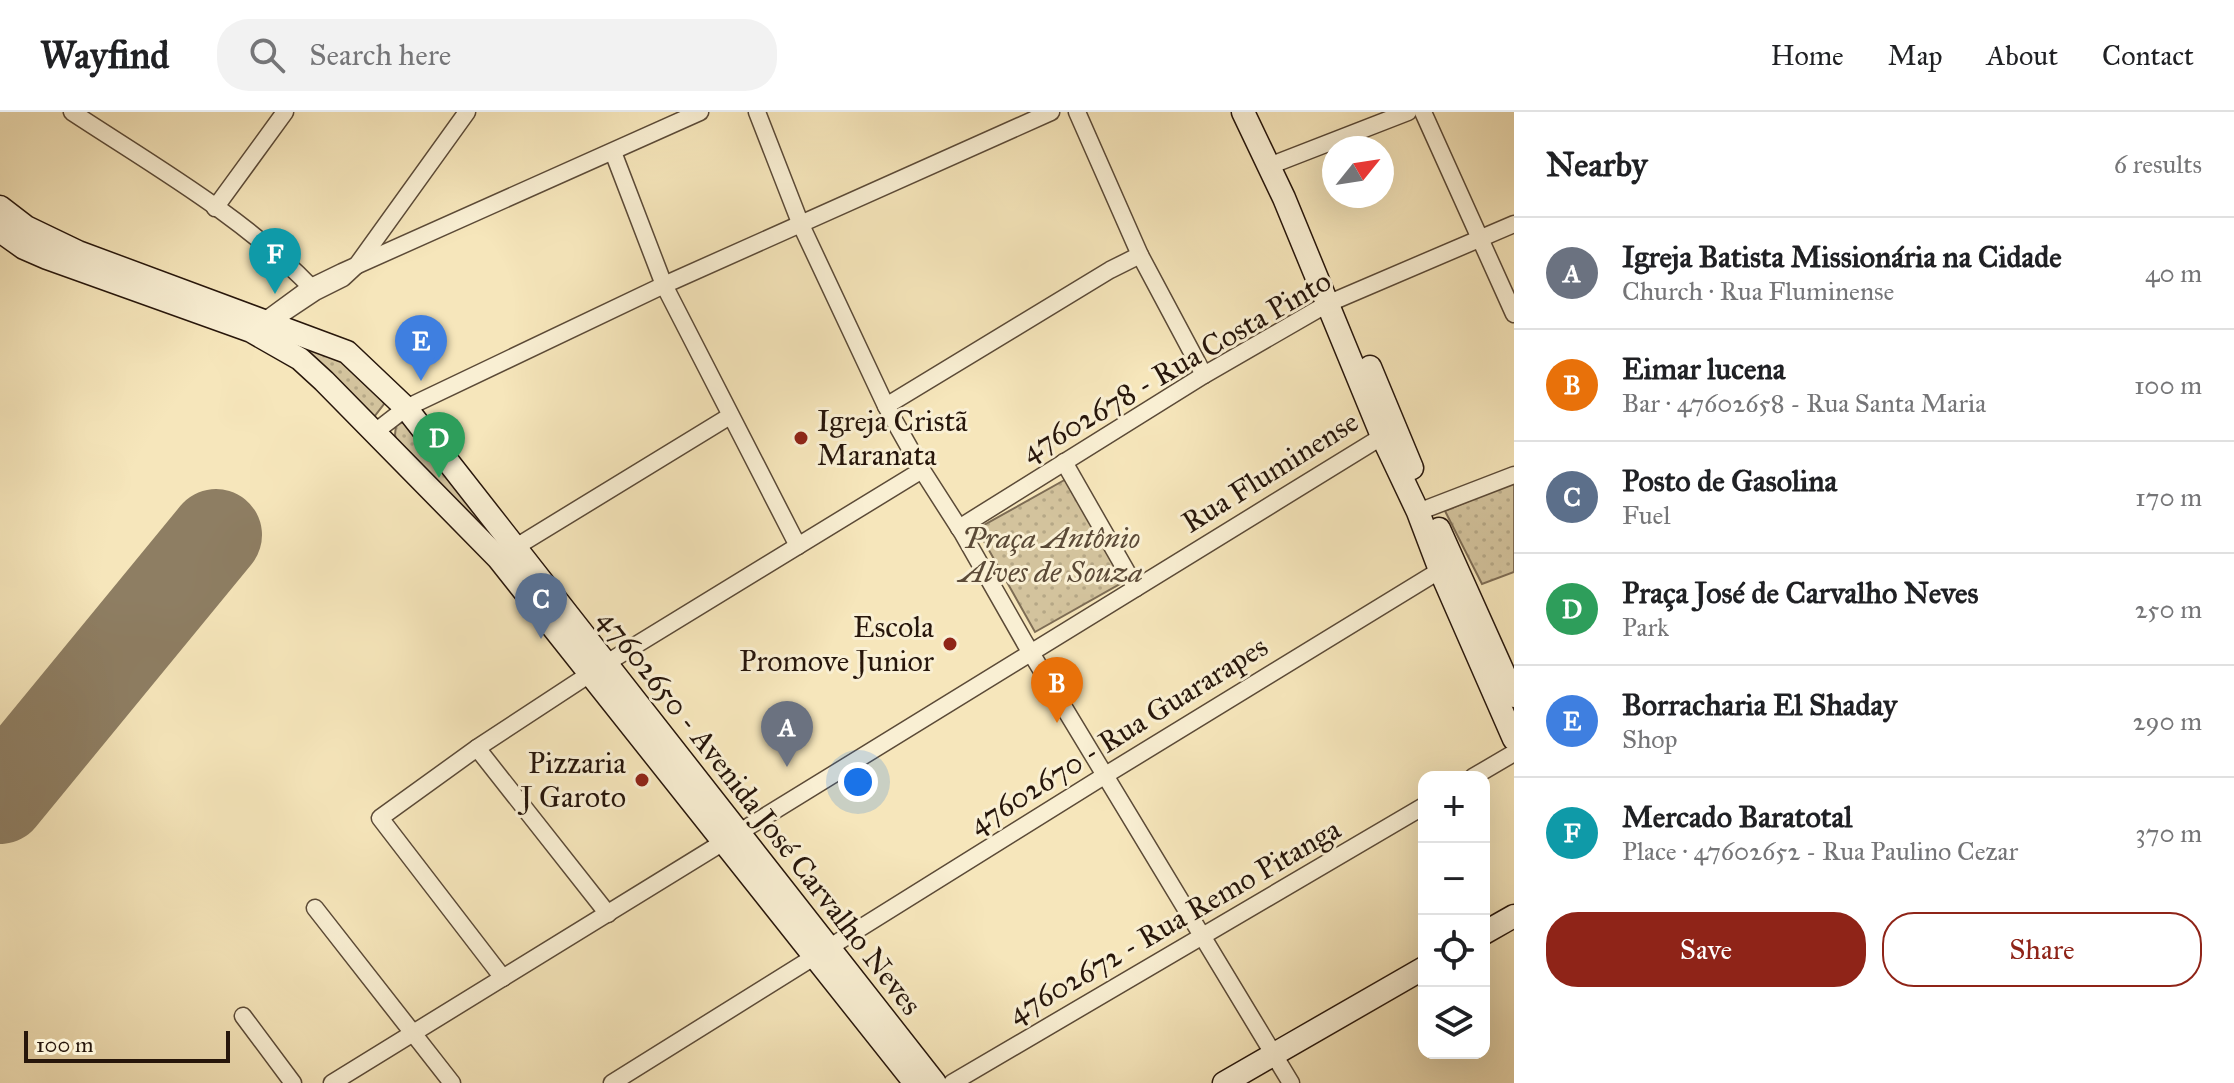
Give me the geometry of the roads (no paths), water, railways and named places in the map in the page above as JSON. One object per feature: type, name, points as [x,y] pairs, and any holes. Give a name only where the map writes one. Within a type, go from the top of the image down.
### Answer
[{"type":"street","points":[[72,112],[215,208],[269,248],[311,287]]},
{"type":"street","points":[[94,126],[103,112]]},
{"type":"street","points":[[215,208],[285,112]]},
{"type":"street","points":[[263,325],[343,278],[457,112]]},
{"type":"street","points":[[349,269],[467,112]]},
{"type":"street","points":[[263,325],[311,287],[700,112]]},
{"type":"street","points":[[757,112],[801,225],[886,406],[1031,654],[1291,1083]]},
{"type":"street","points":[[375,432],[406,408],[664,285],[1051,112]]},
{"type":"street","points":[[1077,112],[1140,255],[1204,375]]},
{"type":"street","points":[[1243,112],[1275,163]]},
{"type":"street","points":[[1259,112],[1275,163],[1447,566],[1514,739]]},
{"type":"street","points":[[1275,163],[1408,112]]},
{"type":"street","points":[[1423,112],[1514,314]]},
{"type":"street","points":[[613,152],[664,285],[798,546]]},
{"type":"street","points":[[1,215],[78,252],[263,325],[506,553],[518,582],[597,669]]},
{"type":"street","name":"47602678 - Rua Costa Pinto","points":[[959,528],[1204,375],[1334,302],[1514,224]]},
{"type":"street","points":[[886,406],[1110,270],[1140,255]]},
{"type":"street","name":"47602650 - Avenida José Carvalho Neves","points":[[263,325],[347,352],[406,408],[506,553],[821,953],[935,1083]]},
{"type":"street","points":[[506,553],[730,416]]},
{"type":"street","name":"Rua Fluminense","points":[[332,1083],[1389,432]]},
{"type":"street","points":[[1064,462],[1136,588]]},
{"type":"street","points":[[503,978],[380,818],[477,748],[597,669],[922,470]]},
{"type":"street","points":[[1423,510],[1514,475]]},
{"type":"street","points":[[1447,566],[1514,696]]},
{"type":"street","name":"47602670 - Rua Guararapes","points":[[612,1083],[1447,566]]},
{"type":"street","points":[[477,748],[608,914]]},
{"type":"street","points":[[1483,771],[1514,753]]},
{"type":"street","name":"47602672 - Rua Remo Pitanga","points":[[952,1083],[1418,810]]},
{"type":"street","points":[[315,908],[452,1083]]},
{"type":"street","points":[[1490,930],[1514,916]]},
{"type":"street","points":[[1490,940],[1514,926]]},
{"type":"street","points":[[821,953],[915,1083]]},
{"type":"street","points":[[1240,1083],[1418,972]]},
{"type":"street","points":[[1224,1083],[1418,981]]},
{"type":"street","points":[[243,1016],[293,1083]]},
{"type":"place","name":"Mercado Baratotal","points":[[275,294]]},
{"type":"place","name":"Borracharia El Shaday","points":[[421,381]]},
{"type":"place","name":"Igreja Cristã Maranata","points":[[801,438]]},
{"type":"place","name":"Praça José de Carvalho Neves","points":[[439,478]]},
{"type":"place","name":"Posto de Gasolina","points":[[541,639]]},
{"type":"place","name":"Escola Promove Junior","points":[[950,644]]},
{"type":"place","name":"Eimar lucena","points":[[1057,723]]},
{"type":"place","name":"Igreja Batista Missionária na Cidade","points":[[787,767]]},
{"type":"place","name":"Pizzaria J Garoto","points":[[642,780]]},
{"type":"park label","name":"Praça Antônio Alves de Souza","points":[[1051,555]]}]
